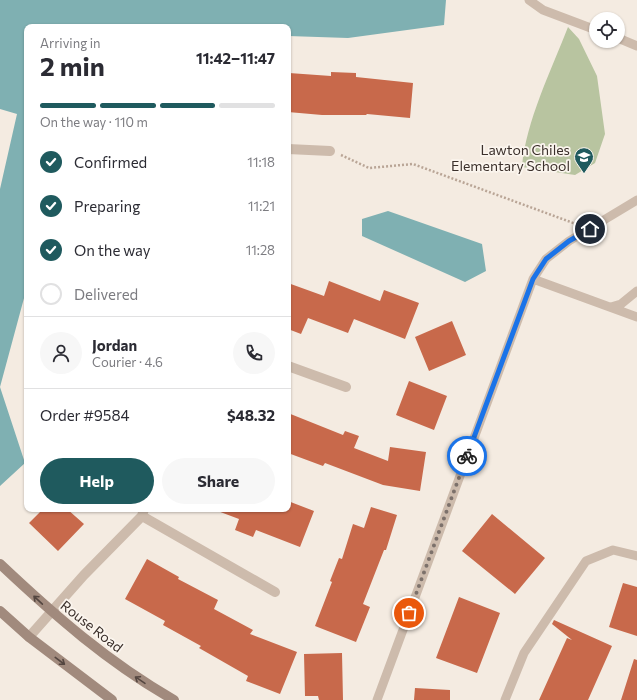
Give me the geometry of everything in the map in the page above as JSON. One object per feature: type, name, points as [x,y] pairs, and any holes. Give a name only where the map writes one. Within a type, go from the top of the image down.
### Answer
[{"type":"street","points":[[291,149],[330,151]]},
{"type":"street","points":[[291,367],[346,387]]},
{"type":"street","points":[[29,637],[143,512],[275,592]]},
{"type":"street","name":"Rouse Road","points":[[0,564],[51,612],[112,660],[174,700]]},
{"type":"street","points":[[0,612],[29,637],[112,700]]},
{"type":"lane","points":[[529,0],[543,10],[589,27]]},
{"type":"lane","points":[[625,41],[637,46]]},
{"type":"lane","points":[[377,700],[533,279],[546,259],[569,241],[637,200]]},
{"type":"lane","points":[[533,279],[637,317]]},
{"type":"lane","points":[[611,307],[621,304],[637,291]]},
{"type":"lane","points":[[505,700],[524,653],[586,561],[613,550],[637,556]]},
{"type":"path","points":[[330,151],[369,168],[413,164],[590,229]]},
{"type":"green space","points":[[568,27],[579,39],[597,76],[605,134],[595,163],[575,175],[522,167],[528,132],[540,96]]},
{"type":"water","points":[[0,0],[446,0],[444,25],[348,38],[291,36],[291,24],[24,24],[24,298],[0,387],[0,189],[17,114],[0,109]]},
{"type":"water","points":[[388,211],[482,244],[486,271],[465,282],[362,236],[362,219]]},
{"type":"water","points":[[0,387],[24,464],[0,486]]},
{"type":"building","points":[[331,72],[356,73],[356,77],[413,83],[410,118],[367,114],[322,115],[291,112],[291,73],[331,76]]},
{"type":"building","points":[[329,281],[380,301],[384,290],[419,303],[405,339],[354,319],[348,333],[308,318],[301,334],[291,330],[291,284],[324,296]]},
{"type":"building","points":[[452,321],[466,355],[429,371],[415,337]]},
{"type":"building","points":[[409,381],[447,396],[434,430],[396,415]]},
{"type":"building","points":[[291,414],[343,435],[345,431],[359,436],[354,448],[388,461],[390,447],[426,452],[420,491],[383,485],[325,463],[323,466],[291,454]]},
{"type":"building","points":[[291,502],[314,511],[300,547],[256,530],[253,537],[235,530],[239,519],[220,512],[291,512]]},
{"type":"building","points":[[371,507],[397,515],[386,550],[384,550],[363,604],[370,607],[356,642],[315,626],[332,582],[330,581],[339,558],[342,559],[353,524],[364,528]]},
{"type":"building","points":[[40,512],[70,512],[84,524],[58,551],[29,523]]},
{"type":"building","points":[[492,514],[545,558],[515,594],[462,551]]},
{"type":"building","points":[[147,559],[179,577],[178,579],[218,600],[214,609],[253,630],[250,634],[297,652],[280,694],[246,681],[248,676],[199,648],[201,646],[163,625],[165,621],[125,599]]},
{"type":"building","points":[[623,583],[637,587],[637,636],[609,627]]},
{"type":"building","points":[[459,597],[500,613],[477,673],[436,658]]},
{"type":"building","points":[[554,620],[612,646],[588,700],[539,700],[567,638],[572,640],[552,624]]},
{"type":"building","points":[[342,653],[343,700],[319,700],[318,696],[305,696],[304,654]]},
{"type":"building","points":[[634,659],[637,660],[637,700],[621,700]]},
{"type":"building","points":[[415,688],[450,690],[450,700],[414,700]]},
{"type":"way so far","points":[[409,613],[467,456]]},
{"type":"place","name":"Lawton Chiles Elementary School","points":[[584,174]]},
{"type":"route","points":[[467,456],[533,279],[546,259],[569,241],[590,229]]}]
